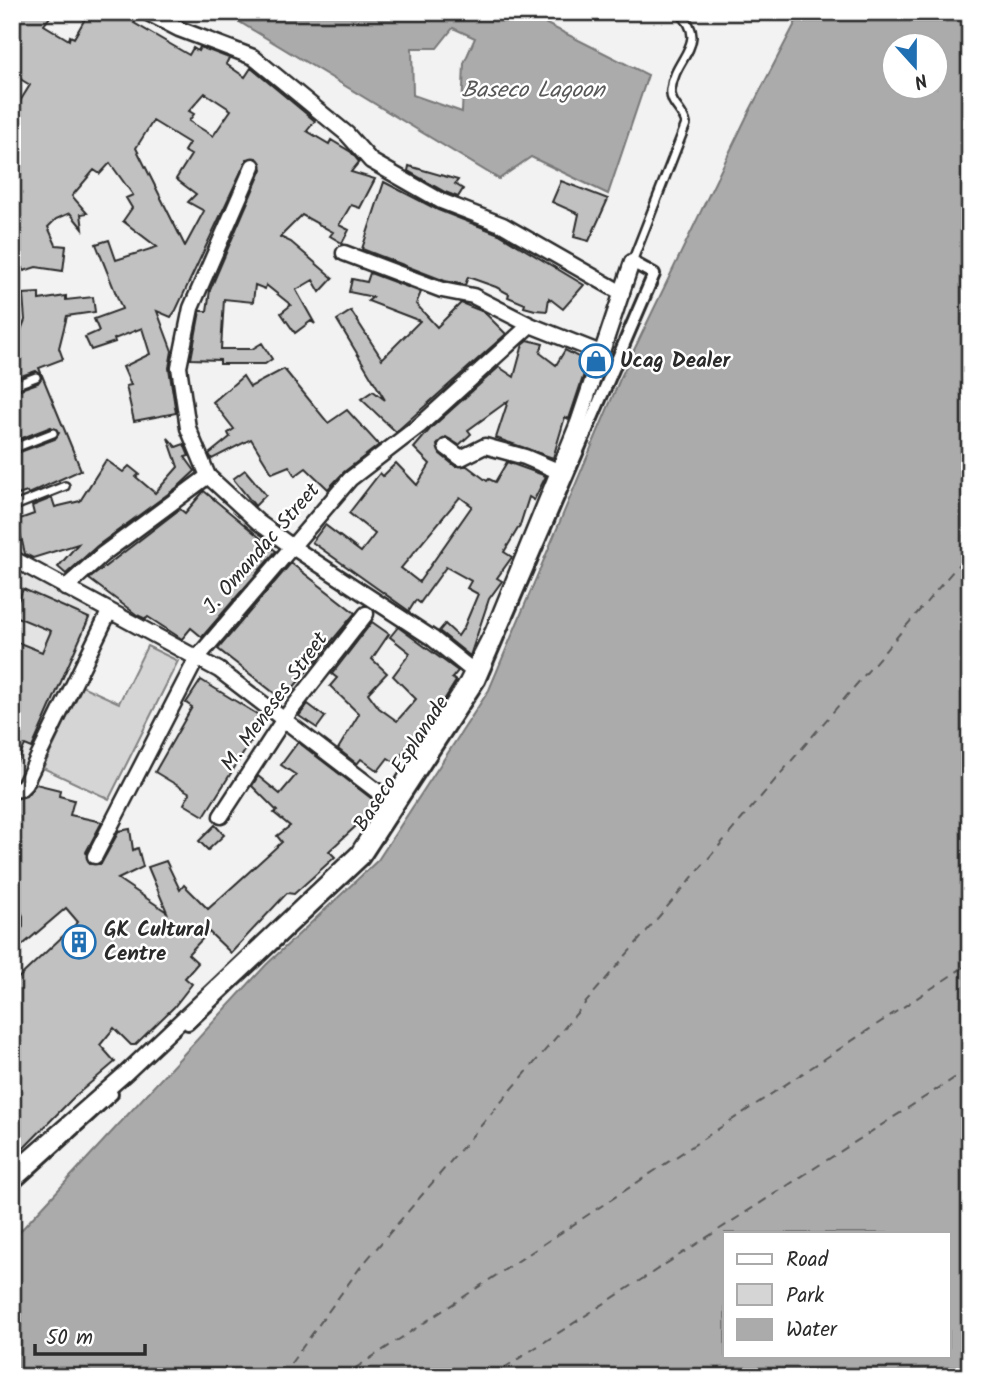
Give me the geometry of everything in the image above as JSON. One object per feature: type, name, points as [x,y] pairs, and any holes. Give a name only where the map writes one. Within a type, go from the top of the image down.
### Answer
[{"type":"street","points":[[146,12],[179,29],[253,57],[347,134],[371,162],[441,201],[503,225],[622,293]]},
{"type":"street","points":[[253,166],[191,308],[178,367],[188,428],[208,476],[258,522],[432,638],[473,671]]},
{"type":"street","points":[[344,253],[443,290],[473,296],[530,324],[601,353]]},
{"type":"street","points":[[12,1173],[126,1073],[350,864],[473,671],[493,631],[578,423],[632,262]]},
{"type":"street","name":"Baseco Esplanade","points":[[12,1185],[363,859],[404,798],[479,681],[654,274],[632,262]]},
{"type":"street","name":"J. Omandac Street","points":[[96,856],[197,658],[350,479],[419,426],[530,324]]},
{"type":"street","points":[[446,447],[461,458],[485,446],[525,457],[558,471]]},
{"type":"street","points":[[65,588],[103,554],[208,476]]},
{"type":"street","points":[[12,558],[219,670],[390,801]]},
{"type":"street","points":[[12,790],[20,789],[25,784],[109,612]]},
{"type":"street","name":"M. Meneses Street","points":[[221,816],[284,719],[366,614]]},
{"type":"lane","points":[[632,262],[686,124],[685,117],[671,100],[671,89],[694,37],[692,25],[679,12]]},
{"type":"lane","points":[[12,386],[36,377]]},
{"type":"lane","points":[[12,449],[53,433]]},
{"type":"lane","points":[[12,507],[65,486]]},
{"type":"shaded area","points":[[12,570],[96,607],[19,782],[12,779]]},
{"type":"green space","points":[[147,646],[178,661],[109,799],[43,768],[82,686],[119,703]]},
{"type":"water","name":"Baseco Lagoon","points":[[223,12],[523,12],[648,75],[608,194],[531,157],[499,179]],"holes":[[[453,28],[475,38],[464,63],[462,112],[413,95],[412,48],[437,48]]]},
{"type":"water","points":[[801,12],[970,12],[970,1377],[12,1377],[12,1240],[266,965],[378,860],[489,690],[620,379],[747,116]]},
{"type":"building","points":[[17,12],[43,12],[50,17],[44,25],[69,40],[70,36],[74,38],[89,12],[122,12],[136,21],[134,23],[189,55],[193,48],[198,51],[200,47],[229,58],[226,64],[245,77],[251,68],[315,121],[307,131],[329,144],[331,140],[351,152],[359,162],[351,172],[375,179],[360,208],[351,205],[339,225],[349,230],[342,243],[330,236],[333,232],[302,215],[280,237],[291,242],[333,278],[320,292],[313,280],[296,290],[315,324],[311,321],[295,333],[281,313],[291,305],[266,285],[265,289],[255,285],[253,302],[224,299],[221,349],[252,349],[262,343],[272,359],[265,364],[220,364],[220,360],[191,359],[200,311],[207,311],[210,290],[262,169],[257,158],[247,159],[176,310],[171,317],[157,311],[172,351],[169,368],[176,413],[134,421],[126,386],[131,385],[123,367],[150,354],[142,328],[114,339],[115,342],[91,350],[85,337],[99,331],[94,319],[122,309],[96,244],[109,240],[116,260],[157,247],[123,221],[132,208],[126,198],[133,195],[110,163],[100,174],[94,170],[72,196],[87,213],[81,214],[83,229],[70,213],[56,219],[48,227],[56,245],[66,246],[63,271],[36,267],[24,271],[12,243],[12,114],[30,85],[12,74],[12,21]],"holes":[[[205,93],[231,110],[213,136],[189,121],[194,114],[189,111]],[[153,121],[189,143],[184,151],[191,155],[176,179],[196,194],[188,202],[204,211],[185,246],[136,148]]]},
{"type":"building","points":[[409,166],[458,180],[455,184],[463,189],[458,197],[445,192],[408,171]]},
{"type":"building","points":[[561,181],[608,199],[589,241],[574,237],[579,214],[552,202]]},
{"type":"building","points":[[384,182],[438,210],[499,234],[584,285],[563,309],[549,298],[547,311],[535,310],[524,307],[525,304],[508,297],[509,294],[496,287],[468,277],[465,285],[445,281],[362,249]]},
{"type":"building","points":[[370,273],[421,292],[416,304],[437,327],[461,303],[484,312],[506,334],[396,432],[361,399],[373,391],[385,400],[337,320],[351,311],[382,359],[420,321],[368,301],[373,297],[349,292],[352,279],[367,282]]},
{"type":"building","points":[[39,293],[39,300],[66,296],[66,300],[93,297],[95,312],[67,316],[59,348],[63,359],[39,368],[81,470],[28,494],[27,492],[12,497],[12,455],[55,439],[59,433],[51,427],[12,442],[12,392],[38,383],[42,377],[36,371],[12,379],[12,334],[21,330],[25,320],[23,294]]},
{"type":"building","points":[[528,340],[543,344],[540,353],[556,365],[565,350],[588,362],[569,419],[565,417],[553,458],[496,438],[508,401],[468,430],[471,434],[459,445],[446,437],[437,445],[440,454],[455,466],[467,466],[487,481],[489,479],[495,482],[507,462],[546,476],[534,500],[529,497],[520,525],[504,552],[512,557],[497,578],[502,581],[489,599],[470,656],[439,631],[445,624],[458,636],[464,627],[478,594],[467,588],[471,581],[446,567],[420,603],[416,600],[409,611],[312,542],[325,525],[361,552],[375,534],[349,513],[380,473],[383,476],[396,463],[417,485],[430,464],[414,448],[431,428],[499,367],[514,377],[523,344]],"holes":[[[460,497],[472,506],[419,582],[401,568]]]},
{"type":"building","points":[[284,369],[328,423],[347,410],[379,445],[344,472],[328,489],[306,468],[295,476],[289,466],[272,473],[251,439],[212,459],[209,454],[230,437],[228,433],[234,429],[213,402],[243,376],[250,387]]},
{"type":"building","points":[[168,438],[176,447],[184,444],[189,456],[185,457],[195,471],[179,486],[97,546],[66,574],[58,567],[78,544],[33,558],[25,554],[17,520],[34,514],[32,506],[52,498],[55,507],[80,501],[106,460],[123,472],[129,466],[139,474],[136,477],[155,493],[178,467]]},
{"type":"building","points":[[245,470],[266,495],[255,506],[233,479]]},
{"type":"building","points":[[204,491],[276,551],[202,637],[191,628],[182,639],[148,617],[146,619],[137,615],[89,579],[180,509],[185,513]]},
{"type":"building","points":[[291,563],[355,613],[283,700],[218,649]]},
{"type":"building","points":[[23,589],[89,618],[32,748],[25,745],[12,772],[12,640],[42,652],[51,631],[12,615]]},
{"type":"building","points":[[372,622],[389,634],[372,659],[387,673],[368,693],[379,708],[397,721],[416,699],[393,676],[410,653],[390,637],[398,627],[458,671],[452,678],[456,681],[438,710],[413,737],[396,763],[388,758],[378,771],[361,759],[357,764],[338,749],[359,714],[330,686],[337,678],[332,674]]},
{"type":"building","points":[[201,680],[265,719],[204,816],[184,804],[190,793],[155,772],[192,707],[186,703]]},
{"type":"building","points":[[308,704],[325,717],[317,728],[299,716]]},
{"type":"building","points":[[298,742],[376,802],[368,815],[329,851],[335,857],[294,894],[287,893],[231,953],[209,932],[188,954],[198,963],[185,978],[192,984],[174,1007],[135,1045],[131,1045],[114,1028],[100,1045],[115,1062],[74,1097],[12,1160],[12,984],[78,922],[66,908],[12,954],[12,937],[23,927],[23,916],[15,898],[12,899],[12,800],[26,796],[36,784],[60,790],[59,796],[74,800],[70,815],[102,822],[86,852],[90,864],[101,864],[119,831],[130,829],[133,850],[138,848],[143,867],[118,879],[167,912],[148,867],[166,861],[180,890],[184,885],[208,909],[282,842],[277,836],[290,826],[274,813],[277,811],[252,786],[258,776],[280,794],[296,775],[281,765]]},
{"type":"building","points":[[215,825],[224,835],[208,850],[199,841]]},
{"type":"ferry route","points":[[281,1377],[359,1269],[970,551]]},
{"type":"ferry route","points":[[342,1377],[970,963]]},
{"type":"ferry route","points":[[490,1377],[970,1068]]},
{"type":"place","name":"Ucag Dealer","points":[[596,361]]},
{"type":"place","name":"GK Cultural Centre","points":[[79,942]]}]
